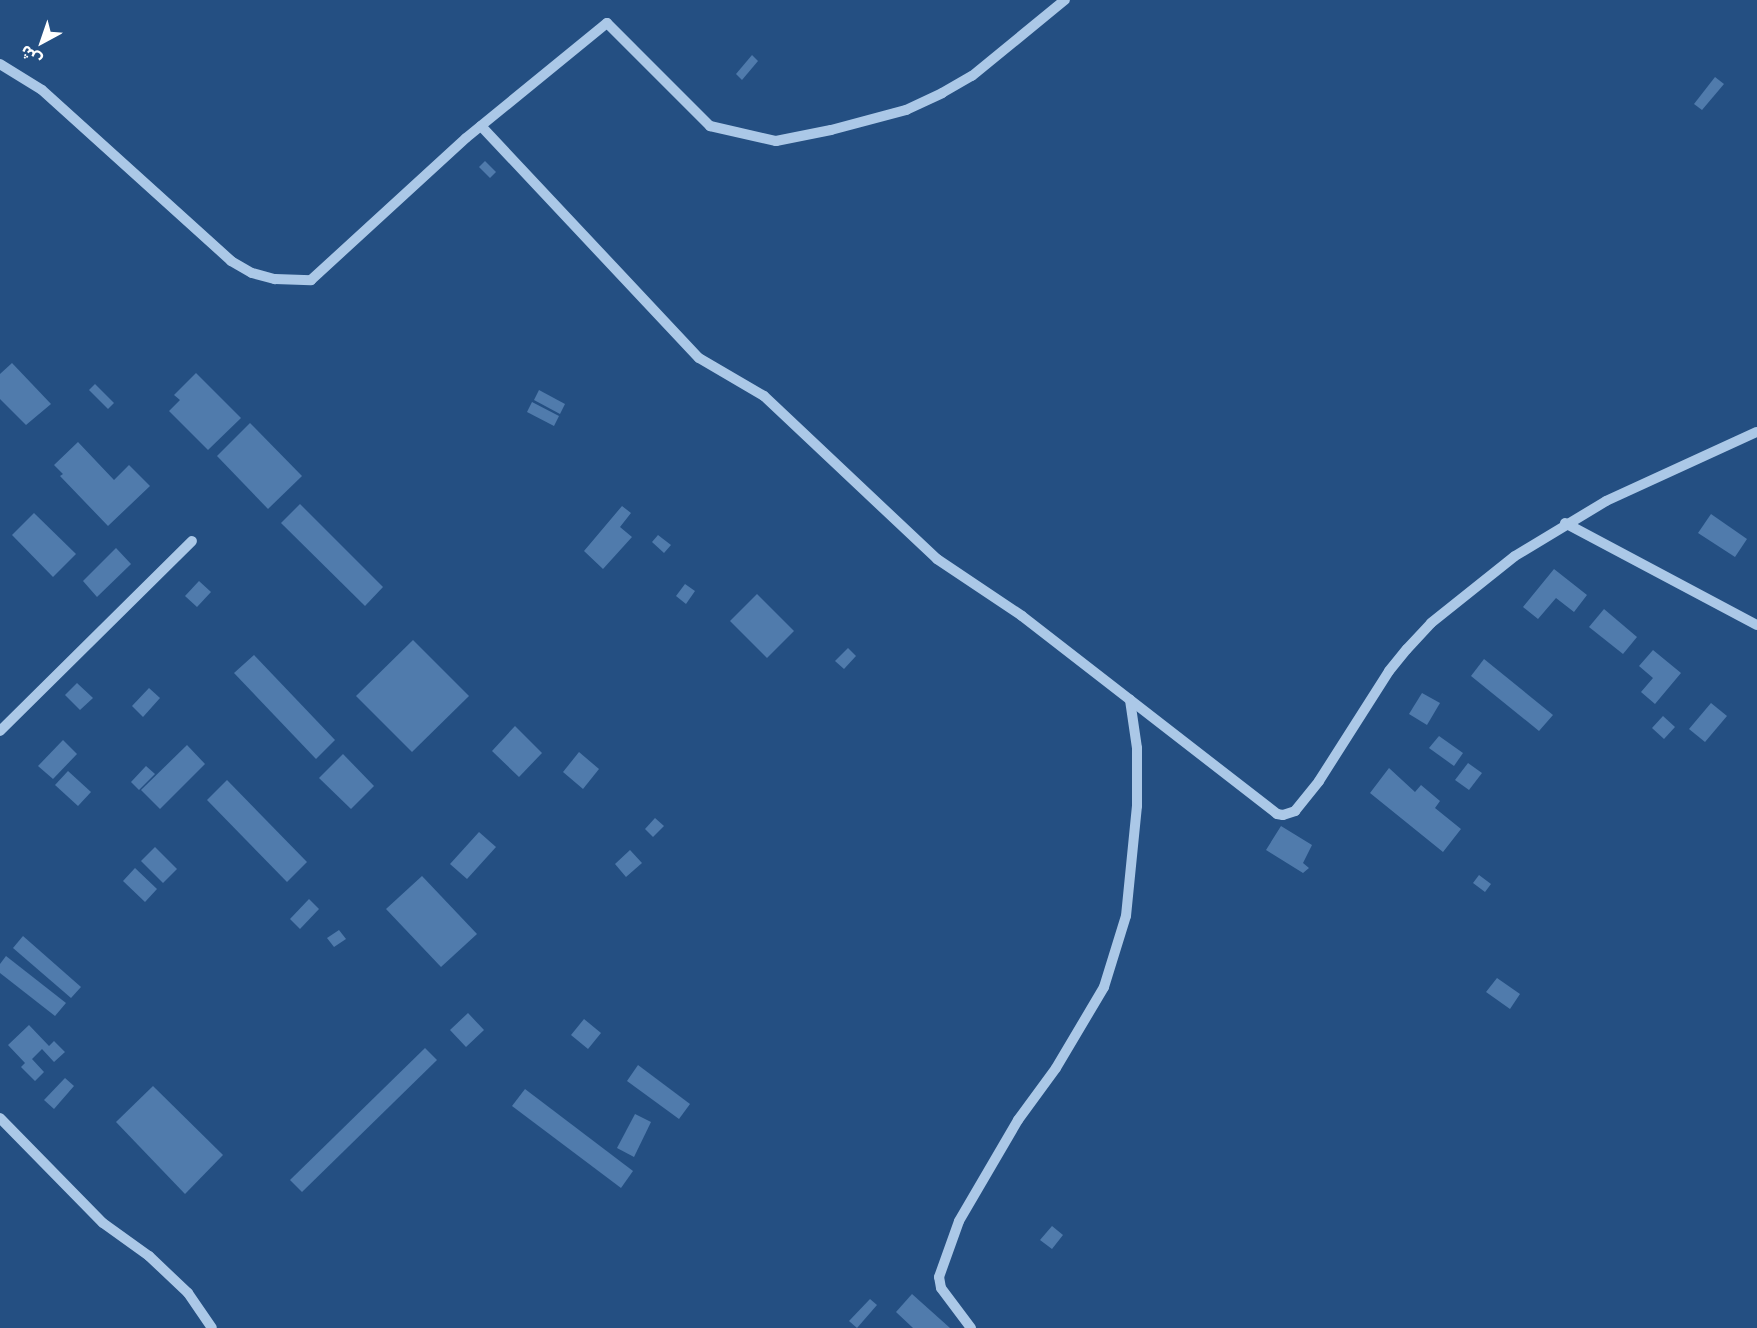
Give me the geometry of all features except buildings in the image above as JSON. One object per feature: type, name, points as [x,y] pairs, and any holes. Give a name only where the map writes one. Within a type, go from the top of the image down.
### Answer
[{"type":"street","points":[[0,64],[42,90],[231,261],[252,273],[275,279],[311,280],[481,126],[607,23],[710,126],[776,141],[831,130],[906,110],[942,93],[972,76],[1065,0]]},
{"type":"street","points":[[481,126],[699,358],[764,396],[937,559],[1022,616],[1276,814],[1289,814],[1295,811],[1319,781],[1389,671],[1415,640],[1431,623],[1515,556],[1565,523],[1606,501],[1757,432]]},
{"type":"street","points":[[1565,523],[1757,625]]},
{"type":"street","points":[[0,731],[192,541]]},
{"type":"street","points":[[971,1328],[941,1288],[939,1277],[959,1221],[1018,1120],[1056,1068],[1104,987],[1126,916],[1137,806],[1137,748],[1130,700]]},
{"type":"street","points":[[0,1118],[102,1223],[149,1256],[188,1293],[212,1328]]}]
